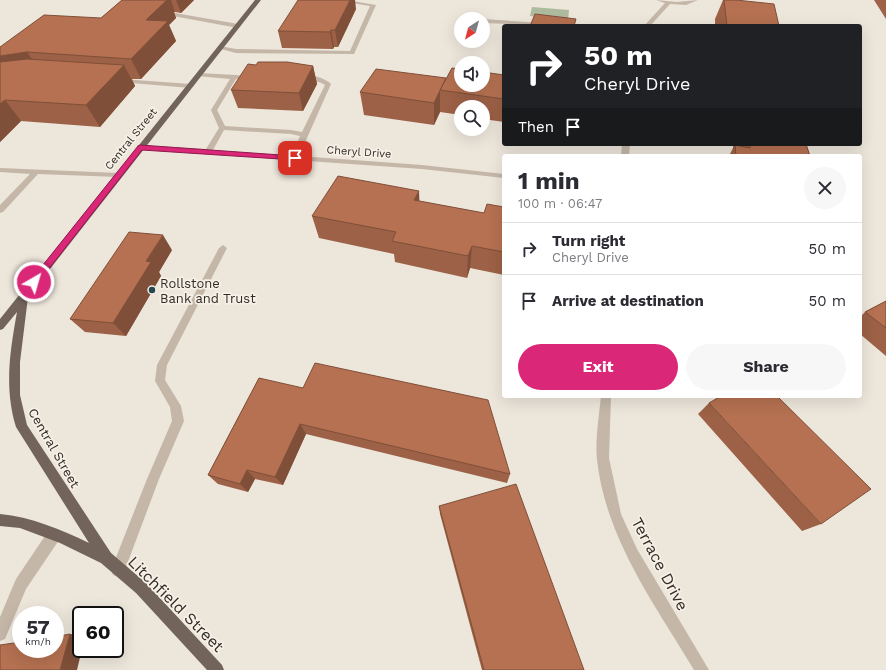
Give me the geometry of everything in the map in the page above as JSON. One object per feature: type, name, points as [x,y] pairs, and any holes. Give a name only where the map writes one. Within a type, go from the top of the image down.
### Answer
[{"type":"main road","name":"Central Street","points":[[1,324],[258,0]]},
{"type":"main road","name":"Central Street","points":[[24,294],[13,381],[13,398],[16,413],[26,433],[106,558]]},
{"type":"main road","name":"Litchfield Street","points":[[0,520],[20,522],[106,558],[118,570],[141,588],[217,670]]},
{"type":"street","points":[[220,48],[236,50],[352,53],[373,5],[336,0]]},
{"type":"street","points":[[659,0],[668,3],[684,4],[695,0]]},
{"type":"street","points":[[649,24],[668,3]]},
{"type":"street","points":[[175,15],[238,26]]},
{"type":"street","points":[[490,21],[528,24]]},
{"type":"street","points":[[200,75],[260,78]]},
{"type":"street","points":[[222,128],[214,110],[234,77]]},
{"type":"street","points":[[293,77],[321,79],[328,84],[295,158]]},
{"type":"street","points":[[113,80],[191,86]]},
{"type":"street","points":[[222,128],[291,132],[304,135]]},
{"type":"street","points":[[208,152],[222,128]]},
{"type":"street","name":"Cheryl Drive","points":[[140,147],[422,167],[502,176]]},
{"type":"street","points":[[0,170],[118,175]]},
{"type":"street","points":[[0,210],[37,171]]},
{"type":"street","points":[[118,570],[153,479],[178,421],[175,406],[160,381],[162,365],[223,248]]},
{"type":"street","name":"Terrace Drive","points":[[606,398],[603,458],[615,515],[632,554],[702,670]]},
{"type":"street","points":[[0,634],[21,584],[54,535]]},
{"type":"green space","points":[[532,7],[569,10],[568,20],[530,16]]},
{"type":"building","points":[[122,0],[167,0],[146,20],[168,21],[131,59],[27,52],[0,56],[0,47],[44,15],[101,18]]},
{"type":"building","points":[[298,0],[350,0],[335,30],[331,30],[330,32],[278,31]]},
{"type":"building","points":[[724,0],[774,4],[779,24],[727,24]]},
{"type":"building","points":[[535,14],[576,19],[575,24],[531,24]]},
{"type":"building","points":[[27,59],[124,65],[86,105],[5,100],[0,104],[0,62]]},
{"type":"building","points":[[258,62],[287,62],[313,66],[299,93],[231,90],[248,64],[256,65]]},
{"type":"building","points":[[452,68],[454,68],[454,92],[440,90]]},
{"type":"building","points":[[376,69],[446,78],[434,103],[360,92]]},
{"type":"building","points":[[490,73],[502,75],[502,99],[454,92],[490,92]]},
{"type":"building","points":[[735,146],[750,148],[750,146],[807,146],[809,154],[736,154]]},
{"type":"building","points":[[338,176],[419,191],[414,200],[484,213],[487,204],[502,207],[502,252],[472,246],[468,256],[392,241],[396,232],[312,216]]},
{"type":"building","points":[[129,232],[163,235],[146,261],[151,262],[113,323],[70,319]]},
{"type":"building","points":[[886,301],[886,328],[865,312]]},
{"type":"building","points":[[315,363],[488,400],[510,474],[300,424],[275,477],[247,470],[240,484],[208,475],[259,378],[303,388]]},
{"type":"building","points":[[718,398],[779,398],[871,489],[821,524],[709,403]]},
{"type":"building","points":[[516,484],[584,670],[484,670],[439,506]]},
{"type":"building","points":[[70,634],[64,656],[64,635]]},
{"type":"building","points":[[12,643],[12,658],[63,658],[60,670],[0,670],[0,645]]},
{"type":"place","name":"Rollstone Bank and Trust","points":[[152,290]]},
{"type":"route","points":[[34,282],[140,147],[295,158]]}]
